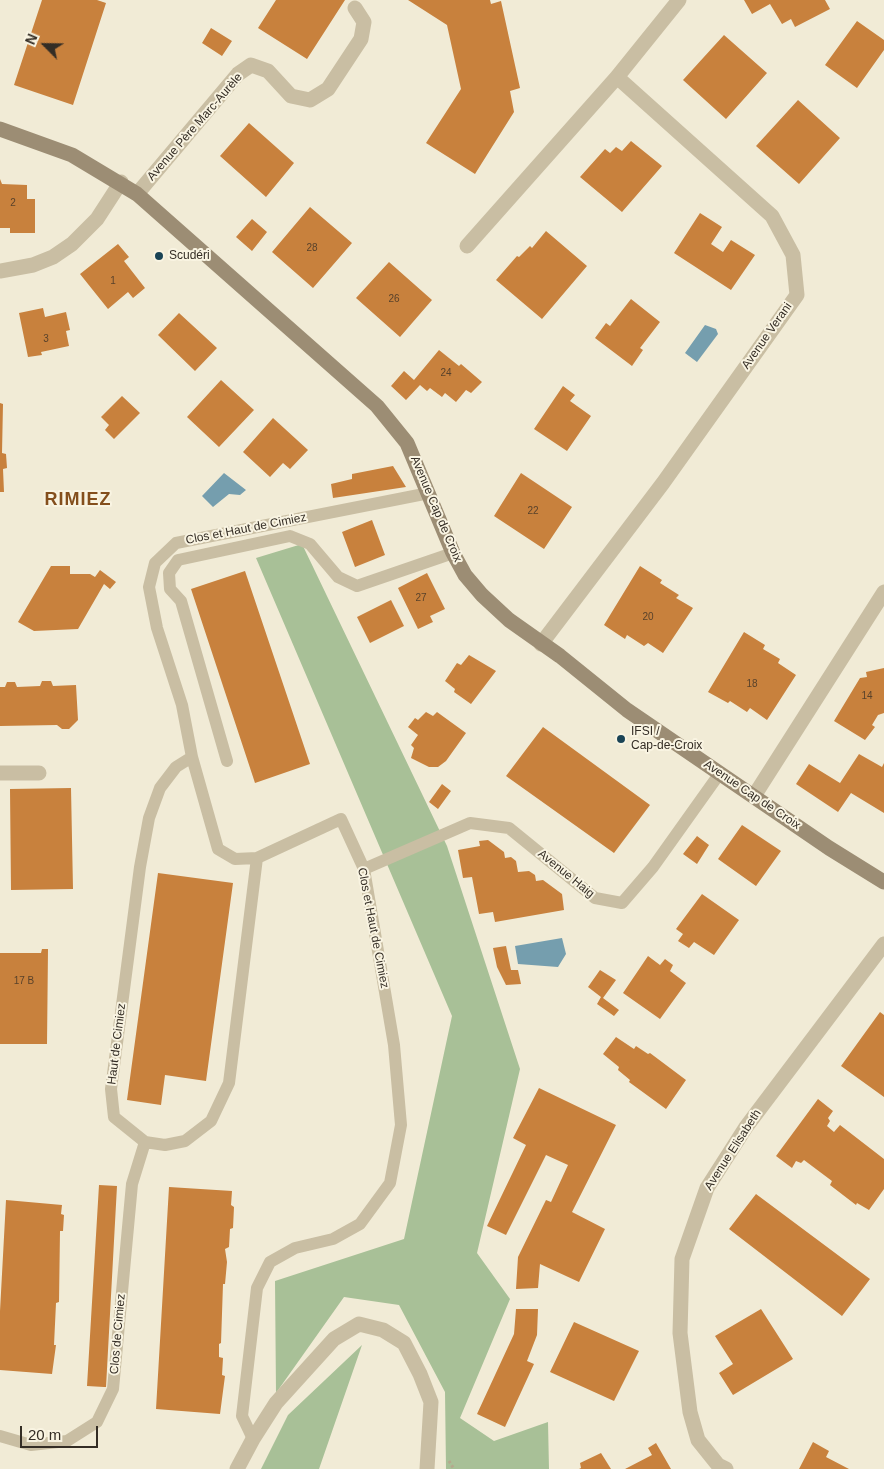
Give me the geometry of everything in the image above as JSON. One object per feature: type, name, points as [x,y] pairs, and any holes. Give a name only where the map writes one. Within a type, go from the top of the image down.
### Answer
[{"type":"street","points":[[467,246],[617,77],[679,0]]},
{"type":"street","name":"Avenue Père Marc-Aurèle","points":[[136,194],[238,74],[251,65],[268,71],[291,96],[310,100],[328,89],[361,39],[364,22],[355,8]]},
{"type":"street","name":"Avenue Verani","points":[[541,644],[663,483],[797,295],[793,255],[772,216],[617,77]]},
{"type":"street","name":"Avenue Cap de Croix","points":[[0,129],[72,156],[121,182],[377,406],[406,443],[429,493],[452,553],[465,575],[482,595],[509,620],[627,710],[884,882]]},
{"type":"street","points":[[0,271],[32,265],[53,257],[72,244],[97,219],[121,182]]},
{"type":"street","points":[[754,796],[884,592]]},
{"type":"street","points":[[0,773],[39,773]]},
{"type":"street","name":"Avenue Elisabeth","points":[[726,1469],[718,1465],[698,1440],[690,1412],[680,1333],[682,1259],[707,1188],[712,1180],[746,1127],[884,944]]},
{"type":"street","points":[[237,1469],[276,1403],[334,1339],[359,1324],[382,1330],[404,1343],[420,1374],[431,1402],[427,1469]]},
{"type":"lane","name":"Clos et Haut de Cimiez","points":[[253,1439],[242,1416],[257,1288],[270,1262],[294,1248],[334,1239],[360,1224],[390,1183],[401,1125],[394,1045],[364,868],[341,819],[257,858],[235,859],[218,849],[192,758],[182,705],[157,628],[149,588],[155,562],[176,543],[429,493]]},
{"type":"lane","points":[[226,761],[181,601],[170,589],[169,573],[178,560],[290,536],[310,544],[338,577],[357,586],[452,553]]},
{"type":"lane","name":"Haut de Cimiez","points":[[145,1142],[114,1117],[111,1089],[149,818],[160,788],[176,767],[192,758]]},
{"type":"lane","name":"Avenue Haig","points":[[364,868],[470,824],[510,828],[595,898],[622,903],[653,867],[720,773]]},
{"type":"lane","points":[[145,1142],[165,1145],[185,1141],[211,1121],[229,1084],[257,858]]},
{"type":"lane","name":"Clos de Cimiez","points":[[0,1436],[31,1445],[67,1441],[97,1422],[101,1414],[113,1389],[132,1184],[145,1142]]},
{"type":"green space","points":[[302,544],[447,846],[520,1069],[477,1253],[510,1299],[460,1418],[494,1441],[548,1422],[549,1469],[446,1469],[445,1392],[399,1305],[344,1297],[276,1393],[275,1281],[404,1239],[452,1016],[256,558]]},
{"type":"green space","points":[[362,1345],[319,1469],[261,1469],[288,1415]]},
{"type":"water","points":[[705,325],[716,329],[718,334],[697,362],[685,353]]},
{"type":"water","points":[[224,473],[246,490],[240,495],[229,494],[213,507],[202,496]]},
{"type":"water","points":[[562,938],[566,954],[558,967],[518,964],[515,946]]},
{"type":"building","points":[[42,0],[97,0],[106,3],[73,105],[14,85]]},
{"type":"building","points":[[276,0],[345,0],[307,59],[258,28]]},
{"type":"building","points":[[408,0],[490,0],[491,4],[501,1],[520,88],[510,91],[514,112],[475,174],[426,143],[461,89],[447,25]]},
{"type":"building","points":[[744,0],[825,0],[830,9],[795,27],[791,19],[782,24],[770,4],[752,14]]},
{"type":"building","points":[[857,21],[884,40],[884,50],[857,88],[825,65]]},
{"type":"building","points":[[211,28],[232,41],[222,56],[202,43]]},
{"type":"building","points":[[724,35],[767,73],[726,119],[683,80]]},
{"type":"building","points":[[798,100],[840,138],[799,184],[756,146]]},
{"type":"building","points":[[249,123],[294,163],[266,197],[220,156]]},
{"type":"building","points":[[631,141],[662,166],[622,212],[580,177],[605,149],[610,153],[616,147],[622,151]]},
{"type":"building","points":[[0,179],[2,184],[27,185],[27,199],[35,199],[35,233],[10,233],[10,228],[0,228]]},
{"type":"building","points":[[310,207],[352,243],[313,288],[272,252]]},
{"type":"building","points":[[700,213],[722,227],[711,244],[723,252],[731,240],[755,255],[731,290],[674,253]]},
{"type":"building","points":[[252,219],[267,232],[252,251],[236,237]]},
{"type":"building","points":[[546,231],[587,266],[542,319],[496,280],[517,256],[519,257],[530,246],[532,248]]},
{"type":"building","points":[[118,244],[129,257],[124,261],[145,288],[133,298],[128,292],[108,309],[80,274]]},
{"type":"building","points":[[389,262],[432,300],[400,337],[356,298]]},
{"type":"building","points":[[631,299],[660,322],[640,348],[643,350],[632,366],[595,338],[606,323],[610,326]]},
{"type":"building","points":[[43,308],[45,317],[66,312],[70,330],[66,331],[69,346],[41,352],[42,355],[28,357],[19,313]]},
{"type":"building","points":[[179,313],[217,348],[195,371],[158,335]]},
{"type":"building","points":[[439,350],[459,366],[461,364],[482,382],[471,393],[466,390],[456,402],[445,393],[442,397],[430,388],[427,391],[420,385],[406,400],[391,386],[404,371],[414,380]]},
{"type":"building","points":[[221,380],[254,410],[219,447],[187,417]]},
{"type":"building","points":[[563,386],[575,395],[570,401],[591,416],[567,451],[534,429]]},
{"type":"building","points":[[122,396],[140,413],[114,439],[105,430],[109,425],[101,417]]},
{"type":"building","points":[[0,403],[3,404],[2,453],[6,454],[7,468],[3,469],[4,492],[0,492]]},
{"type":"building","points":[[273,418],[308,450],[290,469],[283,463],[270,477],[243,452]]},
{"type":"building","points":[[393,466],[406,487],[333,498],[331,484],[352,479],[352,474]]},
{"type":"building","points":[[521,473],[572,507],[544,549],[494,516]]},
{"type":"building","points":[[372,520],[385,555],[355,567],[342,532]]},
{"type":"building","points":[[51,566],[70,566],[70,574],[90,574],[95,577],[100,570],[116,582],[110,589],[104,584],[78,629],[34,631],[18,622]]},
{"type":"building","points":[[640,566],[662,580],[660,583],[679,595],[676,598],[693,608],[663,653],[648,643],[644,646],[627,635],[625,639],[604,625]]},
{"type":"building","points":[[245,571],[310,764],[255,783],[191,589]]},
{"type":"building","points":[[427,573],[445,609],[430,616],[433,622],[418,629],[398,588]]},
{"type":"building","points":[[391,600],[404,626],[370,643],[357,617]]},
{"type":"building","points":[[744,632],[765,645],[763,649],[780,659],[778,663],[796,675],[767,720],[750,708],[747,712],[730,701],[728,703],[708,692]]},
{"type":"building","points":[[469,655],[496,671],[471,704],[454,692],[455,689],[445,681],[457,663],[461,665]]},
{"type":"building","points":[[884,668],[884,713],[878,715],[872,725],[875,727],[865,740],[834,721],[860,678],[867,677],[866,672]]},
{"type":"building","points":[[42,681],[51,681],[53,686],[76,685],[78,720],[69,729],[62,729],[57,725],[0,726],[0,687],[5,687],[7,682],[15,682],[17,687],[40,686]]},
{"type":"building","points":[[426,712],[433,716],[437,712],[466,733],[446,761],[438,767],[429,767],[411,758],[414,748],[411,745],[418,735],[408,727],[415,718],[418,720]]},
{"type":"building","points":[[543,727],[650,805],[614,853],[506,776]]},
{"type":"building","points":[[859,754],[882,767],[884,763],[884,813],[851,793],[838,812],[796,784],[809,764],[840,783]]},
{"type":"building","points":[[442,784],[451,791],[438,809],[429,802]]},
{"type":"building","points":[[71,788],[73,889],[11,890],[10,789]]},
{"type":"building","points":[[742,825],[781,851],[756,886],[718,859]]},
{"type":"building","points":[[697,836],[709,845],[697,864],[683,854]]},
{"type":"building","points":[[488,840],[504,852],[505,858],[511,857],[516,861],[518,872],[529,871],[535,875],[536,881],[543,880],[562,894],[564,910],[495,922],[493,912],[479,914],[472,877],[463,878],[458,850],[480,846],[479,841]]},
{"type":"building","points":[[158,873],[233,883],[206,1081],[165,1075],[161,1105],[127,1100]]},
{"type":"building","points":[[702,894],[739,920],[714,955],[694,942],[689,948],[678,941],[683,934],[676,929]]},
{"type":"building","points":[[506,946],[511,970],[518,970],[521,984],[506,985],[497,967],[493,948]]},
{"type":"building","points":[[42,949],[48,949],[47,1044],[0,1044],[0,953],[41,953]]},
{"type":"building","points":[[648,956],[660,965],[665,959],[673,965],[670,971],[686,983],[660,1019],[623,993]]},
{"type":"building","points":[[600,970],[616,980],[603,998],[619,1010],[614,1016],[597,1004],[601,997],[588,987]]},
{"type":"building","points":[[880,1012],[884,1015],[884,1097],[841,1066]]},
{"type":"building","points":[[616,1037],[634,1049],[636,1046],[648,1054],[650,1053],[686,1080],[666,1109],[629,1082],[630,1080],[618,1070],[619,1067],[603,1054]]},
{"type":"building","points":[[539,1088],[616,1125],[572,1212],[605,1229],[579,1282],[540,1264],[538,1288],[516,1289],[518,1257],[546,1200],[551,1202],[568,1165],[546,1155],[506,1235],[487,1226],[526,1145],[513,1138]]},
{"type":"building","points":[[818,1099],[833,1111],[828,1118],[830,1121],[827,1126],[834,1132],[840,1125],[884,1159],[884,1189],[869,1210],[857,1203],[856,1205],[830,1185],[832,1181],[804,1160],[801,1163],[796,1161],[792,1168],[776,1156]]},
{"type":"building","points":[[99,1185],[117,1186],[106,1387],[87,1386]]},
{"type":"building","points":[[169,1187],[232,1191],[231,1205],[234,1207],[233,1228],[230,1229],[229,1247],[225,1249],[227,1262],[225,1284],[223,1284],[221,1343],[219,1344],[219,1357],[223,1358],[222,1375],[225,1376],[220,1414],[156,1409]]},
{"type":"building","points":[[756,1194],[870,1279],[842,1316],[729,1229]]},
{"type":"building","points":[[6,1200],[62,1205],[61,1214],[64,1215],[63,1231],[60,1231],[59,1302],[56,1303],[54,1345],[56,1345],[52,1374],[0,1370],[0,1311]]},
{"type":"building","points":[[516,1309],[538,1309],[537,1335],[527,1361],[534,1364],[505,1427],[477,1414],[514,1334]]},
{"type":"building","points":[[761,1309],[793,1359],[733,1395],[719,1373],[733,1364],[715,1336]]},
{"type":"building","points":[[574,1322],[639,1351],[614,1401],[550,1372]]},
{"type":"building","points":[[813,1442],[829,1451],[826,1457],[849,1469],[799,1469]]},
{"type":"building","points":[[656,1443],[671,1469],[625,1469],[652,1455],[648,1448]]},
{"type":"building","points":[[601,1453],[611,1469],[579,1469],[581,1468],[580,1463]]},
{"type":"place","name":"Scudéri","points":[[159,256]]},
{"type":"place","name":"IFSI / Cap-de-Croix","points":[[621,739]]},
{"type":"district","name":"RIMIEZ","points":[[78,500]]}]
